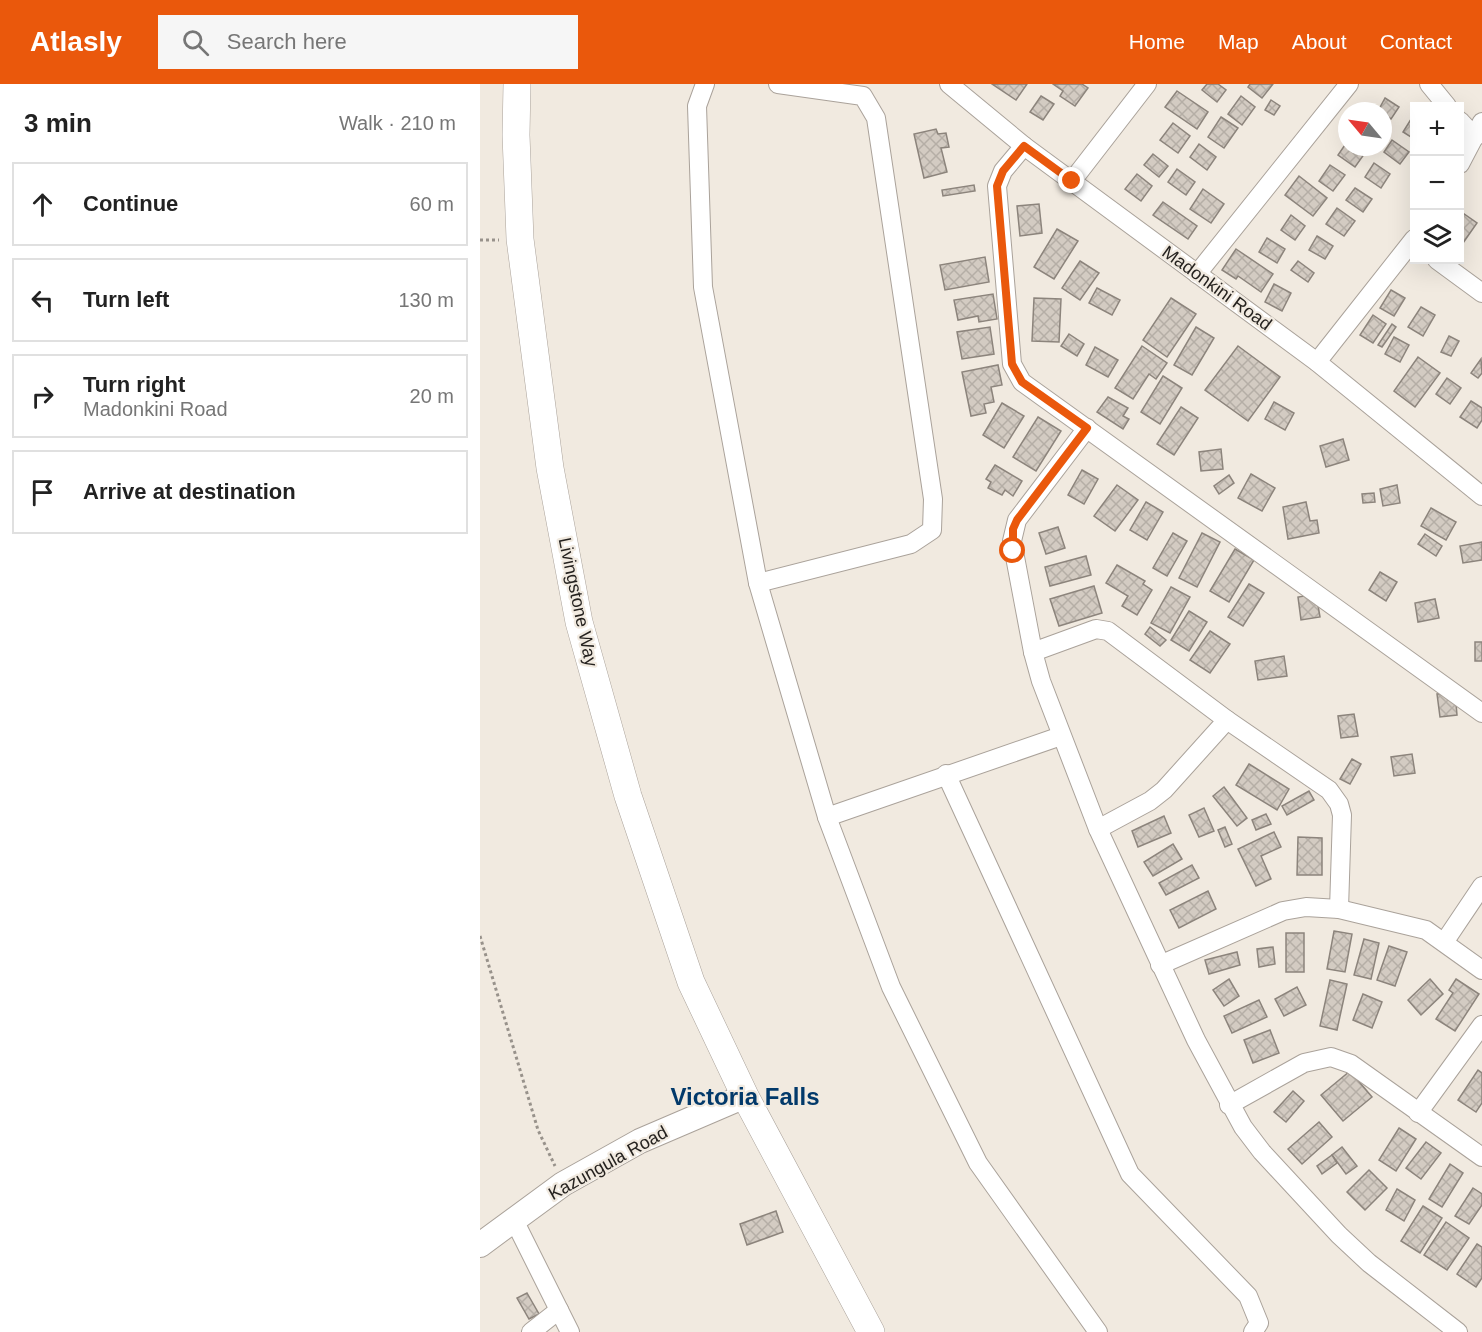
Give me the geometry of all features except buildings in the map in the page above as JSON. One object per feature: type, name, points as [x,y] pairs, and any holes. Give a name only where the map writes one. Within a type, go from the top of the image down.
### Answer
[{"type":"highway","name":"Livingstone Way","points":[[517,84],[516,135],[520,239],[550,468],[579,622],[628,796],[691,982],[746,1096],[871,1332]]},
{"type":"main road","name":"Kazungula Road","points":[[480,1245],[563,1184],[639,1141],[746,1096]]},
{"type":"street","points":[[705,84],[697,106],[703,286],[758,583],[828,817],[891,987],[978,1163],[1098,1332]]},
{"type":"street","points":[[758,583],[911,544],[932,530],[933,499],[876,118],[863,96],[778,84]]},
{"type":"street","name":"Madonkini Road","points":[[949,84],[1024,146],[1317,362],[1482,496]]},
{"type":"street","points":[[1072,181],[1147,84]]},
{"type":"street","points":[[1197,274],[1349,84]]},
{"type":"street","points":[[1428,84],[1444,102]]},
{"type":"street","points":[[1464,123],[1479,130],[1464,157]]},
{"type":"street","points":[[1024,146],[1003,171],[997,186],[1012,364],[1022,382],[1482,713]]},
{"type":"street","points":[[1317,362],[1410,246]]},
{"type":"street","points":[[1443,264],[1482,292]]},
{"type":"street","points":[[1087,428],[1024,510],[1013,529],[1013,551],[1033,652],[1061,736],[1098,829],[1160,965],[1229,1105],[1262,1152],[1338,1235],[1369,1263],[1458,1332]]},
{"type":"street","points":[[1033,652],[1102,628],[1227,720],[1323,785],[1340,804],[1342,815],[1339,909]]},
{"type":"street","points":[[1098,829],[1150,801],[1164,790],[1227,720]]},
{"type":"street","points":[[828,817],[946,774],[1061,736]]},
{"type":"street","points":[[946,774],[1130,1174],[1248,1296],[1259,1323],[1253,1332]]},
{"type":"street","points":[[1445,941],[1482,886]]},
{"type":"street","points":[[1160,965],[1283,911],[1306,907],[1339,909],[1426,930],[1445,941],[1482,970]]},
{"type":"street","points":[[1419,1113],[1482,1025]]},
{"type":"street","points":[[1229,1105],[1304,1063],[1331,1056],[1351,1064],[1482,1158]]},
{"type":"street","points":[[514,1220],[570,1332]]},
{"type":"street","points":[[531,1332],[559,1310]]},
{"type":"path","points":[[480,936],[538,1130],[563,1184]]},
{"type":"district","name":"Victoria Falls","points":[[745,1096]]},
{"type":"route","points":[[1013,551],[1013,529],[1017,520],[1087,428],[1022,382],[1012,364],[997,186],[1003,171],[1024,146],[1072,181]]}]
